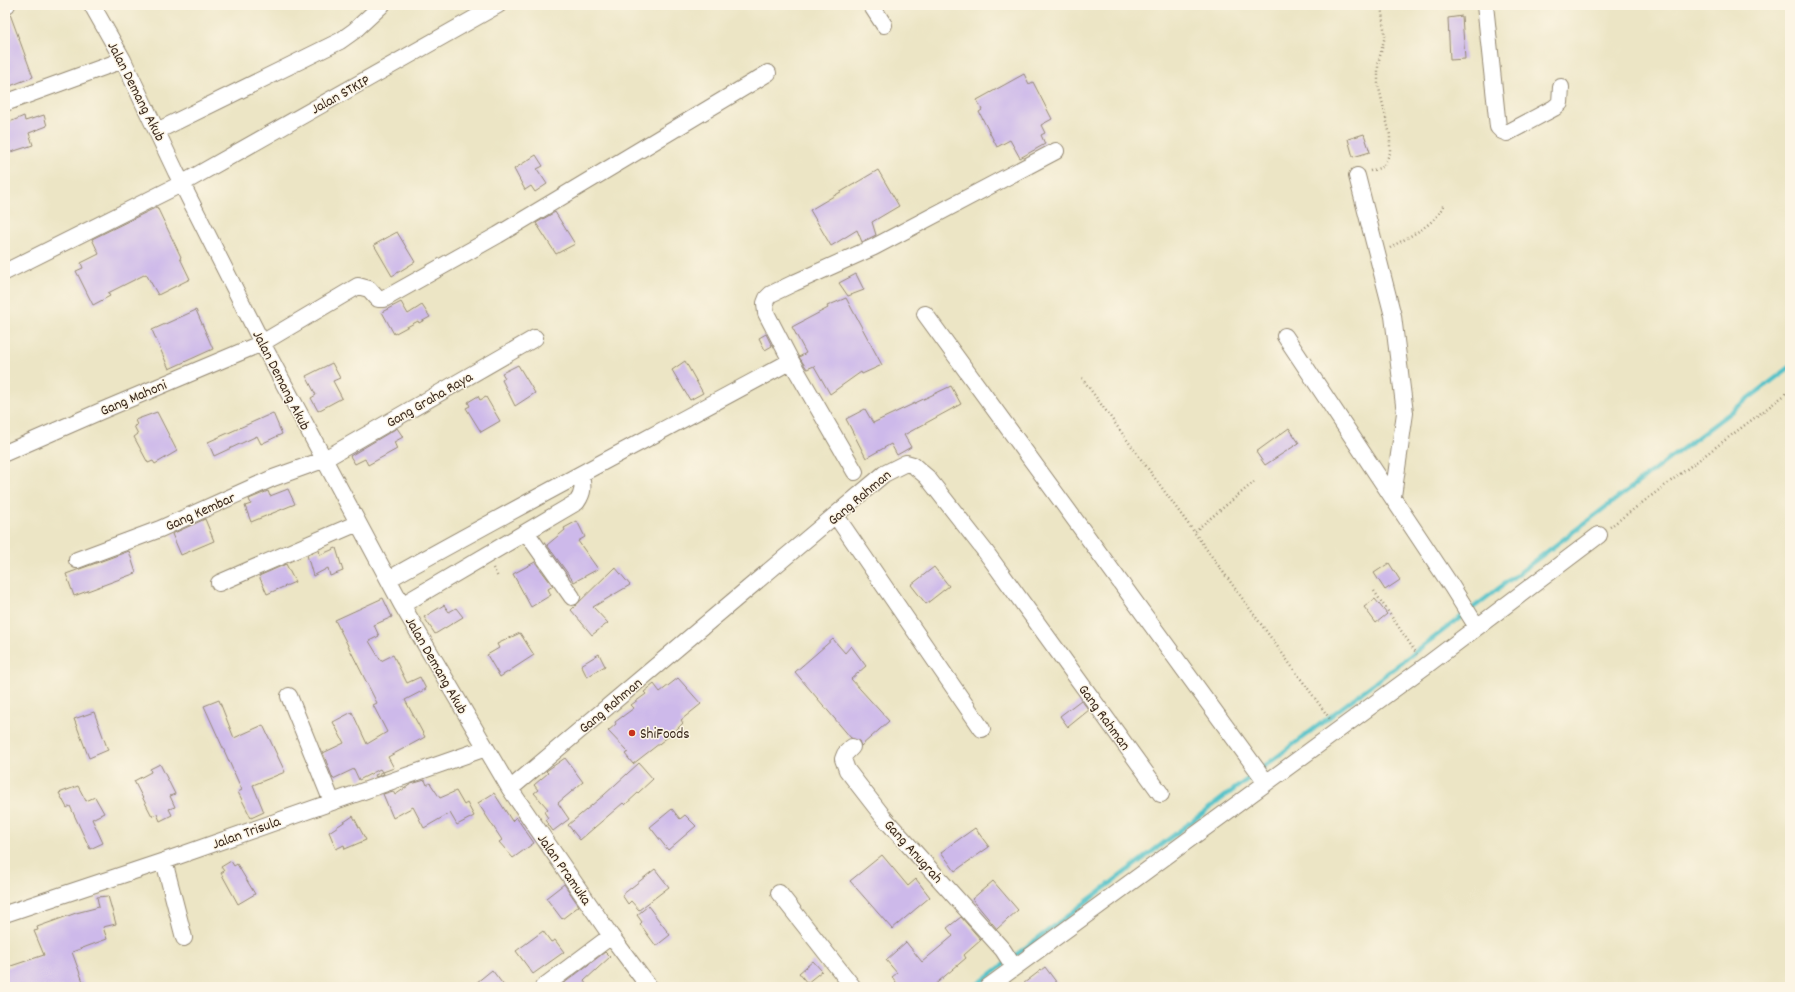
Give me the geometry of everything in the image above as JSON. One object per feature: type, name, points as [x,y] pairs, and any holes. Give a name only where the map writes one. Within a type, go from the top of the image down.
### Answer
[{"type":"street","name":"Jalan Demang Akub","points":[[92,5],[123,60],[262,343],[323,460],[402,605],[486,748]]},
{"type":"street","points":[[157,131],[340,41],[354,31],[382,5]]},
{"type":"street","name":"Jalan STKIP","points":[[5,272],[498,5]]},
{"type":"street","points":[[871,5],[884,25]]},
{"type":"street","points":[[1485,5],[1498,127],[1507,133],[1554,108],[1560,103],[1561,87]]},
{"type":"street","points":[[5,103],[123,60]]},
{"type":"street","name":"Gang Mahoni","points":[[5,453],[101,410],[262,343],[358,286],[365,286],[378,299],[384,300],[498,235],[768,73]]},
{"type":"street","points":[[856,472],[791,361],[766,313],[765,303],[772,294],[874,247],[1056,151]]},
{"type":"street","points":[[1357,176],[1393,316],[1405,413],[1393,496]]},
{"type":"street","points":[[925,314],[1234,736],[1254,768],[1266,782]]},
{"type":"street","points":[[1285,336],[1393,496],[1477,627]]},
{"type":"street","name":"Gang Graha Raya","points":[[323,460],[535,338]]},
{"type":"street","points":[[389,579],[519,506],[580,475],[791,361]]},
{"type":"street","name":"Gang Kembar","points":[[77,560],[160,529],[273,478],[323,460]]},
{"type":"street","name":"Gang Rahman","points":[[510,789],[836,516],[884,474],[897,466],[906,463],[919,469],[985,551],[1161,794]]},
{"type":"street","points":[[402,605],[577,502],[582,495],[583,488],[580,475]]},
{"type":"street","points":[[836,516],[982,729]]},
{"type":"street","points":[[219,584],[358,523]]},
{"type":"street","points":[[526,532],[572,597]]},
{"type":"street","points":[[988,987],[1013,965],[1266,782],[1477,627],[1599,535]]},
{"type":"street","points":[[289,696],[332,802]]},
{"type":"street","name":"Gang Anugrah","points":[[852,747],[845,754],[843,759],[847,770],[885,819],[1003,950],[1013,965]]},
{"type":"street","name":"Jalan Pramuka","points":[[486,748],[510,789],[611,936],[649,987]]},
{"type":"street","name":"Jalan Trisula","points":[[5,914],[164,861],[486,748]]},
{"type":"street","points":[[164,861],[184,938]]},
{"type":"street","points":[[779,893],[853,987]]},
{"type":"street","points":[[543,987],[611,936]]},
{"type":"path","points":[[1357,176],[1383,168],[1390,153],[1390,135],[1378,84],[1378,64],[1385,36],[1381,5]]},
{"type":"path","points":[[1377,255],[1431,223],[1442,212],[1444,203]]},
{"type":"path","points":[[1082,378],[1195,531],[1330,719]]},
{"type":"path","points":[[1599,535],[1790,391]]},
{"type":"path","points":[[1195,531],[1254,482]]},
{"type":"path","points":[[1374,591],[1406,640],[1420,657]]},
{"type":"building","points":[[10,14],[33,77],[5,88],[5,15]]},
{"type":"building","points":[[1462,16],[1465,59],[1450,60],[1448,18]]},
{"type":"building","points":[[1024,74],[1029,84],[1033,82],[1052,119],[1041,125],[1045,133],[1041,135],[1045,144],[1020,158],[1010,140],[997,147],[979,112],[982,110],[977,100]]},
{"type":"building","points":[[44,115],[47,126],[29,133],[33,145],[5,154],[5,124],[24,116],[25,121]]},
{"type":"building","points":[[1364,134],[1370,152],[1353,157],[1348,139]]},
{"type":"building","points":[[536,155],[543,166],[537,169],[547,184],[535,192],[531,186],[525,190],[514,169]]},
{"type":"building","points":[[878,170],[899,206],[872,222],[876,235],[862,242],[857,230],[831,246],[810,210]]},
{"type":"building","points":[[157,207],[190,279],[158,295],[146,274],[108,293],[110,296],[93,305],[76,271],[83,268],[81,263],[99,254],[92,239]]},
{"type":"building","points":[[555,212],[575,244],[556,254],[536,223]]},
{"type":"building","points":[[397,232],[415,262],[392,276],[374,245]]},
{"type":"building","points":[[856,274],[864,290],[848,296],[839,283]]},
{"type":"building","points":[[846,298],[882,365],[862,374],[861,372],[830,394],[814,366],[807,369],[799,357],[806,353],[792,327],[828,308],[827,306]]},
{"type":"building","points":[[401,302],[408,314],[422,305],[430,317],[419,323],[418,321],[394,334],[382,312]]},
{"type":"building","points":[[196,310],[213,349],[169,369],[152,330]]},
{"type":"building","points":[[766,334],[772,346],[765,350],[759,338]]},
{"type":"building","points":[[685,361],[703,393],[690,400],[672,370]]},
{"type":"building","points":[[332,363],[340,378],[333,381],[342,398],[318,411],[311,398],[316,395],[306,376]]},
{"type":"building","points":[[518,365],[535,393],[515,406],[502,380],[505,378],[502,373]]},
{"type":"building","points":[[951,386],[961,404],[904,435],[911,447],[897,455],[891,444],[866,458],[846,419],[865,409],[873,423]]},
{"type":"building","points":[[478,396],[480,400],[486,397],[500,421],[481,432],[466,408],[470,406],[468,402]]},
{"type":"building","points":[[157,412],[177,451],[155,464],[153,461],[148,463],[134,437],[138,434],[134,426],[137,425],[135,420]]},
{"type":"building","points":[[273,413],[282,434],[261,444],[257,436],[214,456],[208,442]]},
{"type":"building","points":[[397,428],[403,437],[394,442],[397,449],[368,465],[365,459],[355,464],[350,456]]},
{"type":"building","points":[[1289,428],[1299,443],[1265,465],[1256,452]]},
{"type":"building","points":[[288,489],[295,504],[251,522],[245,506],[251,504],[249,499],[268,491],[270,496]]},
{"type":"building","points":[[205,519],[214,541],[181,555],[172,534]]},
{"type":"building","points":[[577,521],[585,537],[578,541],[598,569],[574,582],[547,545],[565,530],[564,528]]},
{"type":"building","points":[[336,548],[343,571],[330,576],[328,568],[313,576],[307,555],[319,550],[320,555]]},
{"type":"building","points":[[129,551],[136,573],[74,596],[66,574]]},
{"type":"building","points":[[535,562],[553,586],[548,589],[551,595],[531,607],[513,574]]},
{"type":"building","points":[[1389,563],[1400,580],[1385,590],[1374,573]]},
{"type":"building","points":[[286,564],[295,582],[267,594],[259,576]]},
{"type":"building","points":[[615,567],[630,585],[593,607],[608,623],[592,635],[571,610]]},
{"type":"building","points":[[934,567],[949,586],[926,604],[911,585]]},
{"type":"building","points":[[383,598],[392,617],[374,625],[379,636],[369,641],[381,661],[393,655],[407,683],[420,677],[426,689],[405,700],[425,737],[388,757],[394,768],[383,772],[384,774],[376,777],[375,775],[382,772],[380,769],[359,780],[354,769],[333,779],[323,753],[344,743],[333,722],[352,712],[367,744],[387,732],[373,705],[377,703],[335,620]]},
{"type":"building","points":[[1375,599],[1387,614],[1376,623],[1364,607]]},
{"type":"building","points":[[444,605],[449,612],[456,608],[463,617],[435,634],[424,617]]},
{"type":"building","points":[[520,633],[534,655],[500,677],[487,655],[499,648],[497,644]]},
{"type":"building","points":[[833,639],[845,653],[851,646],[866,666],[851,679],[889,721],[861,746],[859,741],[851,738],[795,672]]},
{"type":"building","points":[[599,654],[605,666],[587,677],[581,665]]},
{"type":"building","points":[[678,678],[701,704],[681,720],[683,723],[673,733],[633,764],[625,754],[628,752],[608,731],[616,724],[615,722],[634,708],[631,705],[646,694],[644,692],[654,684],[660,692]]},
{"type":"building","points":[[219,700],[234,738],[263,725],[285,772],[253,785],[264,812],[251,818],[238,792],[242,790],[204,706]]},
{"type":"building","points":[[1081,700],[1089,710],[1068,727],[1060,716]]},
{"type":"building","points":[[94,712],[108,750],[89,758],[74,719]]},
{"type":"building","points":[[565,758],[583,782],[558,803],[569,819],[553,831],[545,820],[548,818],[544,812],[548,809],[534,793],[538,790],[534,785],[548,773],[546,771]]},
{"type":"building","points":[[639,763],[653,779],[625,805],[623,803],[580,840],[568,825]]},
{"type":"building","points":[[160,764],[175,794],[170,796],[175,807],[169,809],[172,815],[160,821],[157,814],[152,816],[134,781],[151,772],[150,769]]},
{"type":"building","points":[[425,780],[427,785],[430,783],[440,798],[456,791],[464,805],[467,803],[474,816],[457,825],[450,813],[424,828],[413,807],[393,818],[383,794],[393,791],[395,795],[411,784]]},
{"type":"building","points":[[78,786],[86,801],[95,797],[104,813],[92,819],[103,843],[90,849],[70,806],[67,808],[59,793]]},
{"type":"building","points":[[494,793],[512,821],[516,817],[534,843],[513,858],[499,842],[502,840],[478,803]]},
{"type":"building","points":[[672,809],[680,819],[685,815],[696,826],[668,850],[650,827]]},
{"type":"building","points":[[353,816],[366,840],[345,849],[344,845],[336,849],[329,832]]},
{"type":"building","points":[[975,828],[989,847],[955,871],[941,852]]},
{"type":"building","points":[[882,855],[908,886],[916,879],[930,897],[892,929],[850,881]]},
{"type":"building","points":[[231,861],[234,866],[237,864],[255,894],[238,904],[221,873],[224,871],[221,867]]},
{"type":"building","points":[[655,869],[669,887],[639,910],[631,901],[628,904],[622,895]]},
{"type":"building","points":[[993,881],[1018,910],[997,929],[972,899]]},
{"type":"building","points":[[564,884],[579,906],[562,919],[546,898]]},
{"type":"building","points":[[108,896],[116,924],[103,927],[107,939],[72,952],[85,987],[5,987],[5,968],[44,955],[34,931],[38,930],[37,927],[76,913],[99,907],[97,897]]},
{"type":"building","points":[[648,906],[670,935],[656,946],[640,924],[642,922],[637,915]]},
{"type":"building","points":[[961,917],[981,940],[964,955],[966,958],[932,987],[900,987],[892,977],[897,973],[886,960],[906,942],[922,962],[953,936],[947,928]]},
{"type":"building","points":[[543,931],[551,942],[555,940],[564,952],[533,974],[516,951]]},
{"type":"building","points":[[605,952],[610,957],[584,981],[588,987],[559,987]]},
{"type":"building","points":[[813,961],[822,971],[807,983],[799,973]]},
{"type":"building","points":[[1045,967],[1060,987],[1019,987]]},
{"type":"building","points":[[492,970],[505,987],[471,987]]},
{"type":"waterway","points":[[974,987],[1790,367]]},
{"type":"place","name":"ShiFoods","points":[[632,733]]}]
